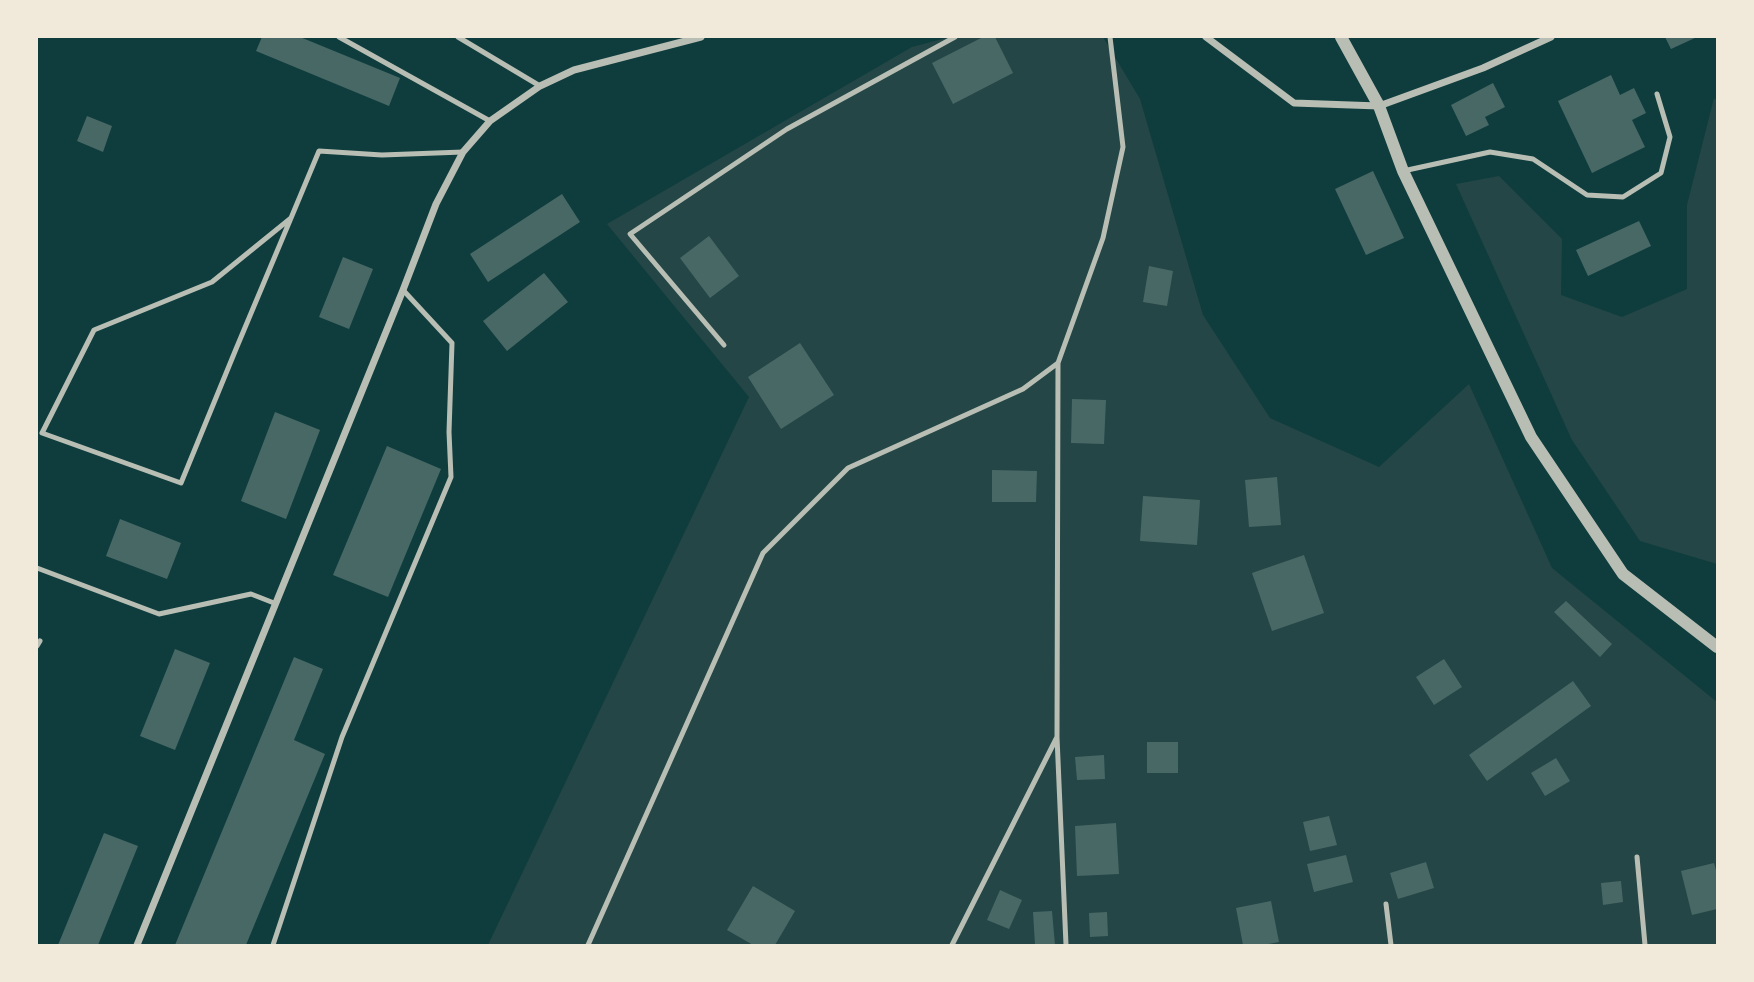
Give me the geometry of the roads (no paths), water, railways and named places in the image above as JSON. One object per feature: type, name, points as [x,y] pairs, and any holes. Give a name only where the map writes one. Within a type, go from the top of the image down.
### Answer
[{"type":"street","points":[[137,945],[436,204],[463,152],[490,121],[540,86],[574,69],[701,37]]},
{"type":"street","points":[[1206,37],[1294,103],[1379,106],[1483,68],[1551,37]]},
{"type":"street","points":[[1342,37],[1379,106],[1403,172],[1531,437],[1623,574],[1717,647]]},
{"type":"lane","points":[[339,37],[490,121]]},
{"type":"lane","points":[[458,37],[540,86]]},
{"type":"lane","points":[[724,345],[630,234],[787,129],[955,37]]},
{"type":"lane","points":[[1066,945],[1057,737],[1058,363],[1103,239],[1123,147],[1110,37]]},
{"type":"lane","points":[[1403,172],[1490,152],[1533,159],[1587,195],[1623,197],[1661,173],[1670,137],[1657,94]]},
{"type":"lane","points":[[291,218],[212,282],[94,330],[42,433],[181,483],[320,151],[382,155],[463,152]]},
{"type":"lane","points":[[274,945],[342,737],[451,477],[449,432],[452,343],[403,290]]},
{"type":"lane","points":[[588,945],[763,553],[848,468],[1023,389],[1058,363]]},
{"type":"lane","points":[[37,568],[159,614],[251,594],[274,603]]},
{"type":"lane","points":[[952,945],[1057,737]]},
{"type":"lane","points":[[1637,856],[1646,945]]},
{"type":"lane","points":[[1386,904],[1391,945]]}]
